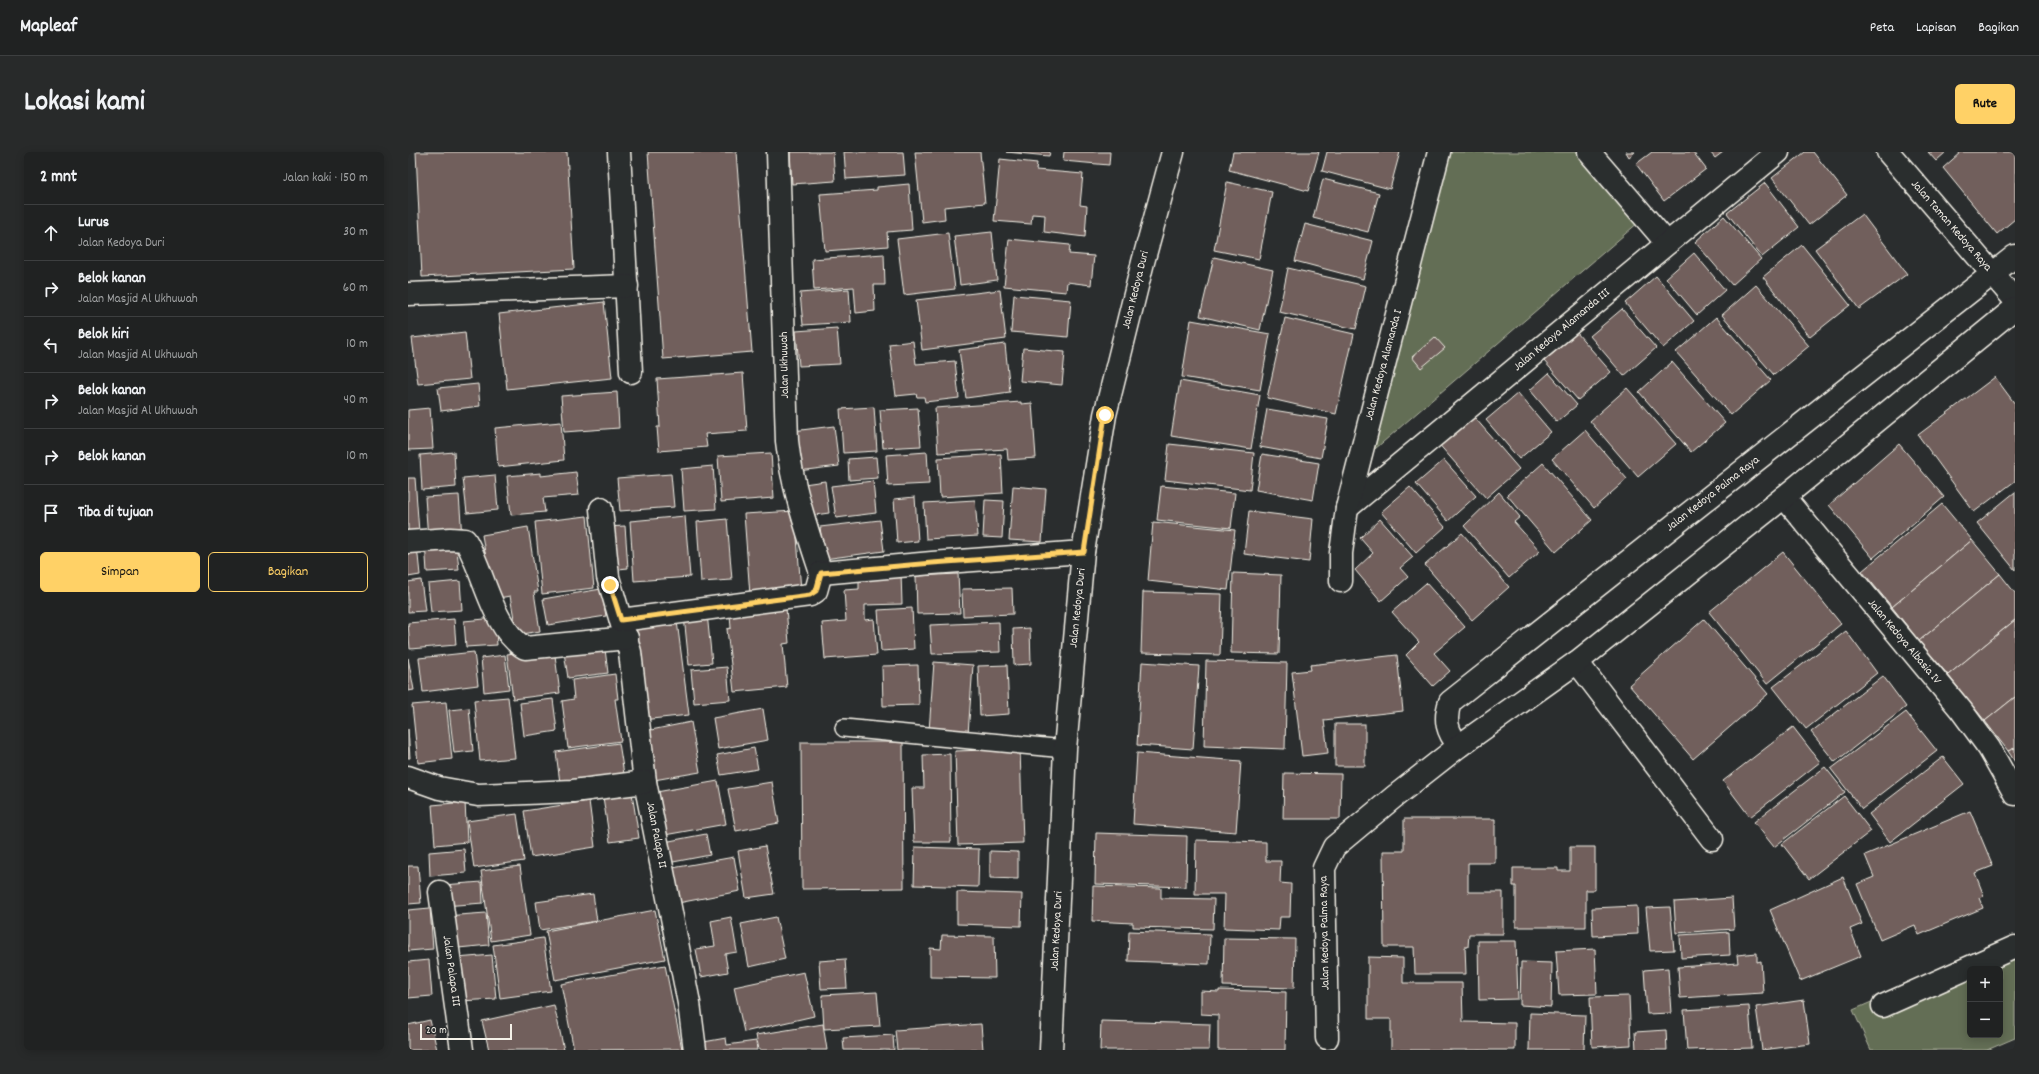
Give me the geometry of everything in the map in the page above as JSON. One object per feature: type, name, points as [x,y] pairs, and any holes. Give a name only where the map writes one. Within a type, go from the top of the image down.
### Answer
[{"type":"street","points":[[618,152],[631,372]]},
{"type":"street","name":"Jalan Ukhuwah","points":[[778,152],[787,442],[790,471],[800,512],[821,573]]},
{"type":"street","name":"Jalan Kedoya Duri","points":[[1051,1050],[1065,749],[1084,552],[1105,415],[1143,262],[1173,152]]},
{"type":"street","name":"Jalan Kedoya Alamanda I","points":[[1341,581],[1341,553],[1347,508],[1439,152]]},
{"type":"street","points":[[1589,152],[1667,243]]},
{"type":"street","name":"Jalan Kedoya Alamanda III","points":[[1347,508],[1778,152]]},
{"type":"street","name":"Jalan Taman Kedoya Raya","points":[[1888,152],[2015,300]]},
{"type":"street","name":"Jalan Kedoya Palma Raya","points":[[1460,746],[1451,737],[1447,727],[1446,714],[1450,702],[2015,256]]},
{"type":"street","points":[[408,294],[627,286]]},
{"type":"street","name":"Jalan Kedoya Palma Raya","points":[[1327,1038],[1324,868],[1334,847],[1394,797],[1460,746],[1577,662],[1784,497],[2015,308]]},
{"type":"street","name":"Jalan Kedoya Albasia IV","points":[[1784,497],[1961,710],[1989,748],[2015,794]]},
{"type":"street","name":"Jalan Palapa II","points":[[601,509],[608,578],[624,629],[645,782],[689,1004],[695,1050]]},
{"type":"street","points":[[408,542],[450,538],[465,540],[471,549],[484,588],[499,617],[516,642],[525,648],[810,595],[816,591],[821,573],[1084,552]]},
{"type":"street","points":[[1577,662],[1712,839]]},
{"type":"street","points":[[408,777],[439,788],[478,794],[573,791],[645,782]]},
{"type":"street","name":"Jalan Palapa III","points":[[440,892],[462,1050]]},
{"type":"street","points":[[1883,1006],[2015,947]]},
{"type":"lane","points":[[844,728],[1065,749]]},
{"type":"green space","points":[[1438,152],[1580,152],[1639,222],[1354,467]]},
{"type":"green space","points":[[2015,940],[2015,1038],[1987,1050],[1871,1050],[1853,1010]]},
{"type":"building","points":[[416,152],[567,152],[574,269],[422,277]]},
{"type":"building","points":[[648,152],[736,152],[752,352],[663,359]]},
{"type":"building","points":[[790,152],[833,152],[835,181],[792,184]]},
{"type":"building","points":[[844,152],[903,152],[905,175],[846,179]]},
{"type":"building","points":[[915,152],[980,152],[985,203],[944,207],[945,219],[922,222]]},
{"type":"building","points":[[1006,152],[1050,152],[1049,156]]},
{"type":"building","points":[[1064,152],[1110,152],[1109,165],[1063,161]]},
{"type":"building","points":[[1233,152],[1319,152],[1308,191],[1229,170]]},
{"type":"building","points":[[1327,152],[1400,152],[1390,189],[1322,171]]},
{"type":"building","points":[[1626,152],[1635,152],[1629,157]]},
{"type":"building","points":[[1652,152],[1693,152],[1706,169],[1664,201],[1636,164]]},
{"type":"building","points":[[1710,152],[1723,152],[1715,158]]},
{"type":"building","points":[[1805,152],[1813,152],[1847,195],[1809,225],[1772,178]]},
{"type":"building","points":[[1928,152],[1946,152],[1936,161]]},
{"type":"building","points":[[1961,152],[2012,152],[2015,156],[2015,219],[1997,234],[1943,168]]},
{"type":"building","points":[[1000,159],[1037,163],[1036,170],[1083,174],[1080,205],[1087,206],[1085,237],[1044,232],[1045,215],[1032,214],[1031,224],[994,221]]},
{"type":"building","points":[[1323,179],[1379,193],[1368,232],[1313,218]]},
{"type":"building","points":[[1227,182],[1272,192],[1259,259],[1214,250]]},
{"type":"building","points":[[1765,183],[1799,227],[1762,257],[1727,213]]},
{"type":"building","points":[[909,184],[912,230],[887,232],[888,246],[825,251],[820,194],[877,190],[877,187]]},
{"type":"building","points":[[1862,214],[1907,274],[1859,309],[1815,249]]},
{"type":"building","points":[[1724,216],[1761,259],[1732,285],[1695,242]]},
{"type":"building","points":[[1305,224],[1373,241],[1363,279],[1295,261]]},
{"type":"building","points":[[992,232],[997,280],[960,285],[954,236]]},
{"type":"building","points":[[948,233],[955,289],[904,295],[897,239]]},
{"type":"building","points":[[1009,239],[1070,245],[1069,254],[1094,256],[1091,285],[1067,282],[1066,292],[1004,286]]},
{"type":"building","points":[[1802,245],[1850,305],[1810,337],[1763,277]]},
{"type":"building","points":[[1694,253],[1725,290],[1697,315],[1666,278]]},
{"type":"building","points":[[884,254],[885,285],[874,285],[875,311],[856,313],[854,287],[814,290],[812,259]]},
{"type":"building","points":[[1214,257],[1273,270],[1260,330],[1200,316]]},
{"type":"building","points":[[1288,268],[1366,286],[1356,329],[1279,312]]},
{"type":"building","points":[[1656,276],[1694,321],[1663,348],[1625,303]]},
{"type":"building","points":[[1756,285],[1809,346],[1774,375],[1722,315]]},
{"type":"building","points":[[849,289],[851,322],[803,325],[800,293]]},
{"type":"building","points":[[1000,290],[1006,339],[922,350],[916,300]]},
{"type":"building","points":[[1014,295],[1071,300],[1068,337],[1011,332]]},
{"type":"building","points":[[604,302],[612,378],[507,389],[499,314]]},
{"type":"building","points":[[1622,309],[1656,348],[1624,376],[1590,336]]},
{"type":"building","points":[[1716,317],[1771,380],[1731,415],[1676,352]]},
{"type":"building","points":[[1285,318],[1354,334],[1336,414],[1267,398]]},
{"type":"building","points":[[1191,320],[1270,334],[1260,390],[1182,377]]},
{"type":"building","points":[[837,328],[840,364],[799,366],[796,331]]},
{"type":"building","points":[[465,332],[470,379],[418,384],[412,338]]},
{"type":"building","points":[[1577,333],[1611,372],[1578,400],[1544,361]]},
{"type":"building","points":[[1435,337],[1445,348],[1421,368],[1412,357]]},
{"type":"building","points":[[913,341],[916,364],[955,361],[959,398],[925,402],[924,397],[917,397],[916,394],[896,396],[889,344]]},
{"type":"building","points":[[1005,344],[1010,392],[966,398],[959,350]]},
{"type":"building","points":[[1023,348],[1065,352],[1062,385],[1020,381]]},
{"type":"building","points":[[1672,362],[1725,423],[1691,452],[1639,392]]},
{"type":"building","points":[[743,373],[747,431],[705,434],[707,447],[659,451],[657,427],[660,427],[657,379]]},
{"type":"building","points":[[1549,373],[1577,405],[1557,422],[1530,390]]},
{"type":"building","points":[[1995,377],[2015,404],[2015,481],[1974,512],[1918,435]]},
{"type":"building","points":[[1180,381],[1260,395],[1251,449],[1171,436]]},
{"type":"building","points":[[478,384],[480,406],[441,411],[438,388]]},
{"type":"building","points":[[1627,388],[1676,444],[1638,477],[1590,421]]},
{"type":"building","points":[[617,392],[619,428],[564,432],[561,396]]},
{"type":"building","points":[[1518,393],[1551,432],[1519,459],[1486,420]]},
{"type":"building","points":[[1021,402],[1021,404],[1032,403],[1036,458],[1008,460],[1007,449],[938,453],[935,408]]},
{"type":"building","points":[[874,407],[877,451],[843,453],[840,409]]},
{"type":"building","points":[[430,408],[433,449],[408,450],[408,410]]},
{"type":"building","points":[[918,408],[921,446],[883,448],[880,410]]},
{"type":"building","points":[[1267,409],[1328,419],[1321,458],[1260,447]]},
{"type":"building","points":[[1469,411],[1519,469],[1486,498],[1436,441]]},
{"type":"building","points":[[561,422],[564,460],[498,467],[495,428]]},
{"type":"building","points":[[834,426],[839,466],[798,471],[793,431]]},
{"type":"building","points":[[1585,430],[1627,479],[1594,508],[1552,459]]},
{"type":"building","points":[[1169,444],[1254,453],[1250,490],[1165,480]]},
{"type":"building","points":[[1899,444],[1944,497],[1873,558],[1829,505]]},
{"type":"building","points":[[454,452],[456,487],[422,490],[420,455]]},
{"type":"building","points":[[927,452],[929,484],[888,486],[886,455]]},
{"type":"building","points":[[771,453],[774,498],[721,502],[718,456]]},
{"type":"building","points":[[1001,454],[1003,493],[940,497],[938,458]]},
{"type":"building","points":[[1262,454],[1319,463],[1313,500],[1256,490]]},
{"type":"building","points":[[876,457],[878,478],[849,480],[848,459]]},
{"type":"building","points":[[1444,460],[1476,496],[1448,521],[1416,484]]},
{"type":"building","points":[[1543,463],[1592,520],[1556,552],[1507,495]]},
{"type":"building","points":[[713,466],[716,509],[684,511],[681,469]]},
{"type":"building","points":[[576,472],[579,495],[543,498],[545,512],[511,515],[507,476],[541,473],[541,476]]},
{"type":"building","points":[[671,474],[674,507],[620,511],[617,478]]},
{"type":"building","points":[[495,475],[498,510],[467,513],[463,478]]},
{"type":"building","points":[[408,478],[415,478],[419,532],[408,533]]},
{"type":"building","points":[[825,481],[829,513],[808,516],[804,484]]},
{"type":"building","points":[[873,481],[876,513],[836,518],[831,486]]},
{"type":"building","points":[[1013,486],[1046,489],[1042,542],[1009,540]]},
{"type":"building","points":[[1161,486],[1235,493],[1231,528],[1157,520]]},
{"type":"building","points":[[1410,487],[1445,527],[1416,553],[1381,512]]},
{"type":"building","points":[[1499,492],[1520,517],[1514,522],[1540,551],[1509,578],[1464,526]]},
{"type":"building","points":[[2015,492],[2015,570],[1977,523]]},
{"type":"building","points":[[459,495],[462,537],[428,539],[425,497]]},
{"type":"building","points":[[915,497],[918,541],[897,543],[894,499]]},
{"type":"building","points":[[975,500],[978,536],[926,539],[924,503]]},
{"type":"building","points":[[985,500],[1004,501],[1002,538],[983,537]]},
{"type":"building","points":[[1942,504],[1972,540],[1892,607],[1862,571]]},
{"type":"building","points":[[795,511],[801,591],[750,595],[744,514]]},
{"type":"building","points":[[1249,511],[1313,519],[1309,562],[1244,554]]},
{"type":"building","points":[[587,516],[594,588],[542,594],[535,522]]},
{"type":"building","points":[[685,516],[690,577],[634,581],[630,521]]},
{"type":"building","points":[[727,519],[732,580],[701,582],[697,522]]},
{"type":"building","points":[[1380,519],[1413,557],[1400,568],[1408,577],[1381,601],[1355,570],[1373,553],[1360,538]]},
{"type":"building","points":[[880,520],[884,551],[824,559],[820,527]]},
{"type":"building","points":[[1153,522],[1235,530],[1228,590],[1148,581]]},
{"type":"building","points":[[625,526],[628,568],[609,570],[606,527]]},
{"type":"building","points":[[528,527],[538,592],[534,592],[540,631],[517,635],[510,596],[493,599],[482,535]]},
{"type":"building","points":[[1462,533],[1509,587],[1472,620],[1425,565]]},
{"type":"building","points":[[456,540],[459,570],[427,572],[425,542]]},
{"type":"building","points":[[1972,540],[2000,574],[1919,641],[1892,607]]},
{"type":"building","points":[[417,546],[420,575],[408,577],[408,547]]},
{"type":"building","points":[[1783,552],[1841,624],[1767,684],[1709,612]]},
{"type":"building","points":[[901,573],[902,604],[865,605],[865,620],[874,619],[877,655],[825,659],[822,623],[846,621],[844,590],[859,589],[859,574]]},
{"type":"building","points":[[1233,573],[1281,575],[1279,654],[1231,653]]},
{"type":"building","points":[[958,574],[960,613],[917,614],[916,576]]},
{"type":"building","points":[[2000,574],[2015,593],[2015,620],[1948,675],[1919,641]]},
{"type":"building","points":[[421,580],[425,611],[408,612],[408,582]]},
{"type":"building","points":[[460,581],[462,610],[431,612],[428,584]]},
{"type":"building","points":[[1426,583],[1465,627],[1434,653],[1450,671],[1433,686],[1406,655],[1419,642],[1392,612]]},
{"type":"building","points":[[1012,588],[1013,614],[963,616],[962,589]]},
{"type":"building","points":[[601,589],[606,616],[548,625],[543,599]]},
{"type":"building","points":[[1143,592],[1222,594],[1220,655],[1141,653]]},
{"type":"building","points":[[786,608],[789,643],[783,644],[787,687],[734,692],[727,629],[731,628],[730,614]]},
{"type":"building","points":[[912,608],[914,649],[881,651],[878,610]]},
{"type":"building","points":[[707,613],[712,663],[689,665],[684,616]]},
{"type":"building","points":[[495,618],[497,645],[466,647],[464,621]]},
{"type":"building","points":[[454,619],[456,645],[410,649],[408,623]]},
{"type":"building","points":[[1704,619],[1768,694],[1693,759],[1629,685]]},
{"type":"building","points":[[2015,620],[2015,697],[1985,721],[1948,675]]},
{"type":"building","points":[[677,621],[689,715],[642,720],[631,626]]},
{"type":"building","points":[[999,622],[1000,652],[932,654],[930,625]]},
{"type":"building","points":[[1030,628],[1031,664],[1014,665],[1013,629]]},
{"type":"building","points":[[1846,631],[1877,673],[1806,729],[1773,687]]},
{"type":"building","points":[[604,641],[608,673],[568,678],[563,646]]},
{"type":"building","points":[[554,648],[560,693],[513,699],[507,654]]},
{"type":"building","points":[[474,652],[478,685],[423,692],[419,658]]},
{"type":"building","points":[[505,655],[509,689],[484,692],[481,658]]},
{"type":"building","points":[[1397,655],[1403,711],[1324,720],[1328,753],[1302,756],[1292,672],[1311,670],[1310,665]]},
{"type":"building","points":[[408,658],[414,690],[408,691]]},
{"type":"building","points":[[1206,661],[1287,663],[1285,749],[1204,746]]},
{"type":"building","points":[[934,662],[973,665],[968,734],[929,731]]},
{"type":"building","points":[[1142,662],[1199,666],[1193,749],[1137,745]]},
{"type":"building","points":[[918,665],[919,705],[883,706],[882,666]]},
{"type":"building","points":[[1007,665],[1009,714],[980,716],[978,666]]},
{"type":"building","points":[[727,667],[730,700],[694,703],[691,670]]},
{"type":"building","points":[[615,674],[618,699],[615,699],[621,741],[568,748],[562,701],[574,699],[572,680]]},
{"type":"building","points":[[1883,676],[1906,707],[1835,762],[1811,732]]},
{"type":"building","points":[[508,697],[515,758],[480,761],[474,700]]},
{"type":"building","points":[[2015,697],[2015,748],[2008,751],[1985,721]]},
{"type":"building","points":[[553,699],[557,731],[524,736],[520,703]]},
{"type":"building","points":[[446,702],[452,759],[418,763],[412,705]]},
{"type":"building","points":[[469,708],[473,751],[454,753],[449,710]]},
{"type":"building","points":[[763,709],[768,740],[718,749],[713,718]]},
{"type":"building","points":[[1906,712],[1937,751],[1862,809],[1831,769]]},
{"type":"building","points":[[691,722],[700,772],[654,780],[646,731]]},
{"type":"building","points":[[1335,724],[1365,724],[1365,766],[1335,766]]},
{"type":"building","points":[[1793,727],[1820,762],[1750,817],[1723,781]]},
{"type":"building","points":[[408,729],[410,758],[408,758]]},
{"type":"building","points":[[801,742],[903,742],[904,888],[802,889]]},
{"type":"building","points":[[619,743],[624,774],[560,783],[556,752]]},
{"type":"building","points":[[754,748],[758,769],[721,775],[717,755]]},
{"type":"building","points":[[2015,748],[2015,762],[2008,751]]},
{"type":"building","points":[[1020,749],[1023,843],[958,845],[955,751]]},
{"type":"building","points":[[1137,753],[1241,761],[1236,832],[1133,824]]},
{"type":"building","points":[[950,754],[951,842],[914,842],[912,788],[924,788],[923,755]]},
{"type":"building","points":[[1943,757],[1964,784],[1890,842],[1869,814]]},
{"type":"building","points":[[1825,767],[1845,792],[1774,847],[1754,822]]},
{"type":"building","points":[[1284,773],[1341,774],[1340,819],[1283,819]]},
{"type":"building","points":[[718,781],[726,824],[659,836],[651,793]]},
{"type":"building","points":[[772,782],[779,823],[736,831],[728,789]]},
{"type":"building","points":[[632,793],[639,838],[610,842],[603,797]]},
{"type":"building","points":[[1844,796],[1871,831],[1809,879],[1782,844]]},
{"type":"building","points":[[589,801],[595,847],[531,857],[524,811]]},
{"type":"building","points":[[465,802],[467,842],[435,845],[432,805]]},
{"type":"building","points":[[1970,811],[1993,866],[1975,873],[1984,896],[1979,898],[1983,908],[1919,935],[1915,925],[1880,940],[1857,884],[1874,877],[1865,855]]},
{"type":"building","points":[[517,814],[524,861],[474,868],[467,821]]},
{"type":"building","points":[[1404,819],[1495,819],[1495,863],[1468,863],[1468,892],[1503,892],[1503,934],[1469,934],[1468,947],[1465,947],[1466,974],[1415,974],[1414,947],[1384,947],[1383,851],[1404,851]]},
{"type":"building","points":[[1096,833],[1187,836],[1186,887],[1095,884]]},
{"type":"building","points":[[706,834],[710,855],[668,863],[664,842]]},
{"type":"building","points":[[1196,840],[1266,842],[1266,861],[1281,861],[1280,883],[1291,884],[1290,917],[1280,917],[1279,930],[1224,928],[1225,894],[1195,894]]},
{"type":"building","points":[[765,846],[774,894],[746,898],[738,851]]},
{"type":"building","points":[[915,847],[979,849],[978,887],[914,885]]},
{"type":"building","points":[[1570,847],[1595,847],[1595,890],[1586,890],[1586,927],[1516,927],[1516,886],[1513,886],[1513,868],[1558,868],[1558,871],[1570,871]]},
{"type":"building","points":[[464,849],[466,873],[430,876],[429,852]]},
{"type":"building","points":[[990,851],[1018,852],[1018,879],[990,878]]},
{"type":"building","points":[[734,857],[740,891],[673,904],[667,869]]},
{"type":"building","points":[[408,866],[418,866],[421,903],[408,904]]},
{"type":"building","points":[[520,866],[530,935],[491,941],[481,871]]},
{"type":"building","points":[[1843,877],[1862,924],[1850,929],[1861,956],[1800,981],[1770,910]]},
{"type":"building","points":[[482,882],[483,903],[444,906],[443,885]]},
{"type":"building","points":[[1093,886],[1161,888],[1161,898],[1214,899],[1213,929],[1133,927],[1133,923],[1092,921]]},
{"type":"building","points":[[957,892],[1022,894],[1021,926],[957,924]]},
{"type":"building","points":[[593,894],[597,921],[540,930],[536,902]]},
{"type":"building","points":[[1732,898],[1734,929],[1676,933],[1674,902]]},
{"type":"building","points":[[1637,906],[1638,934],[1593,936],[1592,908]]},
{"type":"building","points":[[1670,907],[1674,950],[1650,951],[1646,908]]},
{"type":"building","points":[[430,908],[433,949],[408,951],[408,910]]},
{"type":"building","points":[[655,910],[665,959],[555,980],[546,931]]},
{"type":"building","points":[[486,913],[489,945],[448,949],[445,916]]},
{"type":"building","points":[[731,917],[737,952],[725,954],[728,972],[701,977],[696,949],[715,946],[711,921]]},
{"type":"building","points":[[776,917],[785,959],[749,967],[741,924]]},
{"type":"building","points":[[1129,931],[1210,934],[1209,964],[1128,961]]},
{"type":"building","points":[[1729,932],[1730,955],[1681,958],[1680,935]]},
{"type":"building","points":[[942,935],[994,936],[995,978],[930,977],[930,948],[941,949]]},
{"type":"building","points":[[543,938],[551,991],[500,998],[493,945]]},
{"type":"building","points":[[1224,938],[1295,939],[1294,988],[1223,986]]},
{"type":"building","points":[[1478,941],[1516,941],[1518,999],[1479,1000]]},
{"type":"building","points":[[1595,949],[1597,994],[1559,995],[1556,951]]},
{"type":"building","points":[[1757,953],[1757,962],[1761,961],[1763,993],[1680,998],[1678,967],[1738,963],[1737,955]]},
{"type":"building","points":[[492,955],[496,999],[460,1001],[457,958]]},
{"type":"building","points":[[1368,957],[1403,958],[1403,983],[1462,983],[1463,1022],[1515,1023],[1515,1050],[1391,1050],[1391,1019],[1368,1019]]},
{"type":"building","points":[[845,959],[847,988],[821,989],[819,961]]},
{"type":"building","points":[[429,960],[432,996],[408,998],[408,962]]},
{"type":"building","points":[[1521,962],[1552,963],[1551,1007],[1520,1005]]},
{"type":"building","points":[[665,965],[682,1049],[574,1050],[561,984]]},
{"type":"building","points":[[1668,968],[1671,1013],[1647,1014],[1644,970]]},
{"type":"building","points":[[804,972],[814,1016],[744,1032],[734,987]]},
{"type":"building","points":[[1219,990],[1286,992],[1285,1050],[1218,1050],[1218,1015],[1201,1014],[1201,991],[1219,992]]},
{"type":"building","points":[[877,992],[880,1026],[824,1029],[822,995]]},
{"type":"building","points":[[1629,996],[1631,1045],[1592,1047],[1590,997]]},
{"type":"building","points":[[1804,1000],[1810,1044],[1762,1050],[1756,1007]]},
{"type":"building","points":[[554,1005],[564,1050],[489,1050],[482,1021]]},
{"type":"building","points":[[1749,1006],[1752,1048],[1687,1050],[1684,1010]]},
{"type":"building","points":[[1530,1013],[1585,1015],[1584,1050],[1529,1050]]},
{"type":"building","points":[[430,1020],[437,1050],[408,1050],[408,1025]]},
{"type":"building","points":[[1101,1021],[1210,1024],[1209,1050],[1100,1050]]},
{"type":"building","points":[[823,1024],[827,1050],[759,1050],[756,1035]]},
{"type":"building","points":[[981,1024],[983,1050],[897,1050],[895,1030]]},
{"type":"building","points":[[1666,1030],[1667,1050],[1636,1050],[1635,1032]]},
{"type":"building","points":[[893,1035],[894,1050],[844,1050],[843,1038]]},
{"type":"building","points":[[726,1038],[727,1045],[756,1041],[757,1050],[699,1050],[698,1043]]},
{"type":"route","points":[[610,585],[621,620],[810,595],[816,591],[821,573],[1084,552],[1105,415]]}]
